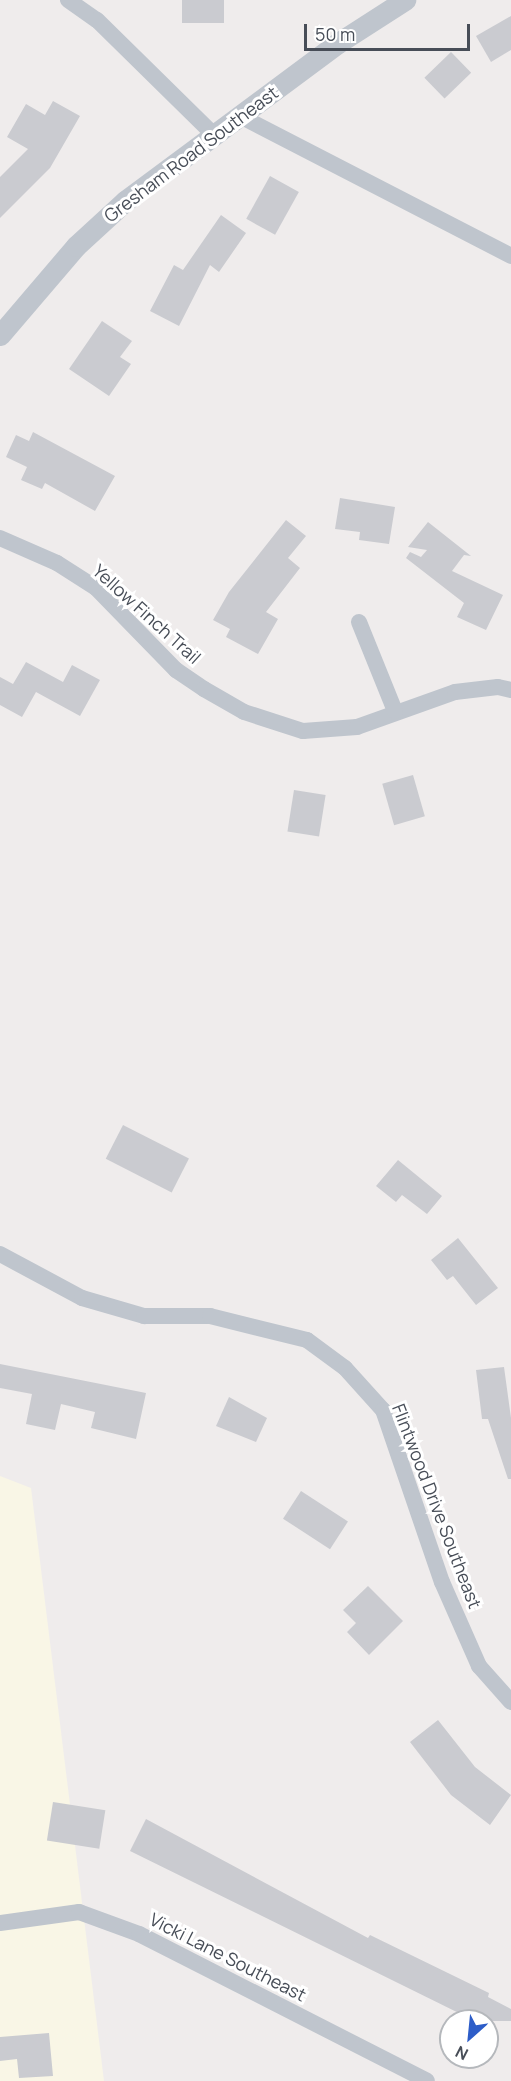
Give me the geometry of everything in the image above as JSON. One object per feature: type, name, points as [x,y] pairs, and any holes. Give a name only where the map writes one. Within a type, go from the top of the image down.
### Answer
[{"type":"street","points":[[68,0],[97,20],[214,135]]},
{"type":"street","name":"Gresham Road Southeast","points":[[0,335],[76,246],[125,201],[338,43],[405,0]]},
{"type":"street","points":[[240,116],[511,256]]},
{"type":"street","name":"Yellow Finch Trail","points":[[0,538],[57,563],[96,588],[176,670],[244,712],[303,731],[357,727],[395,711],[455,692],[498,687],[511,690]]},
{"type":"street","points":[[359,622],[395,711]]},
{"type":"street","name":"Flintwood Drive Southeast","points":[[0,1254],[82,1298],[144,1316],[210,1316],[307,1340],[345,1368],[383,1410],[442,1582],[478,1666],[511,1702]]},
{"type":"street","name":"Vicki Lane Southeast","points":[[0,1923],[79,1912],[140,1934],[427,2081]]},
{"type":"shaded area","points":[[0,1476],[31,1488],[104,2081],[0,2081]]},
{"type":"building","points":[[182,0],[224,0],[224,23],[182,23]]},
{"type":"building","points":[[511,16],[511,50],[491,62],[476,36]]},
{"type":"building","points":[[451,52],[471,73],[445,99],[424,78]]},
{"type":"building","points":[[53,101],[80,116],[50,168],[0,218],[0,177],[28,149],[7,137],[26,104],[45,115]]},
{"type":"building","points":[[270,176],[299,192],[275,235],[246,219]]},
{"type":"building","points":[[221,215],[246,233],[219,272],[210,265],[179,326],[150,311],[174,265],[183,270]]},
{"type":"building","points":[[102,321],[132,341],[120,357],[131,364],[109,396],[69,369]]},
{"type":"building","points":[[33,432],[115,476],[95,511],[45,483],[42,489],[21,480],[27,467],[6,457],[16,435],[29,441]]},
{"type":"building","points":[[340,498],[395,507],[389,544],[359,540],[360,532],[335,529]]},
{"type":"building","points":[[286,520],[306,536],[288,558],[300,568],[266,612],[278,619],[258,654],[226,637],[230,629],[213,620],[229,592]]},
{"type":"building","points":[[428,522],[471,556],[464,555],[452,571],[503,595],[486,630],[457,617],[464,603],[406,558],[410,552],[421,557],[427,550],[408,547]]},
{"type":"building","points":[[26,662],[63,682],[72,665],[100,680],[80,716],[36,692],[22,717],[0,705],[0,677],[13,684]]},
{"type":"building","points":[[413,775],[425,816],[394,825],[382,784]]},
{"type":"building","points":[[294,790],[326,795],[319,836],[287,831]]},
{"type":"building","points":[[123,1125],[189,1159],[172,1192],[106,1159]]},
{"type":"building","points":[[398,1160],[442,1196],[427,1214],[402,1195],[396,1202],[376,1186]]},
{"type":"building","points":[[458,1238],[498,1288],[476,1305],[453,1276],[447,1280],[431,1260]]},
{"type":"building","points":[[0,1364],[146,1393],[136,1439],[91,1428],[95,1412],[61,1404],[55,1430],[26,1424],[32,1394],[0,1388]]},
{"type":"building","points":[[504,1367],[511,1418],[511,1479],[508,1479],[488,1419],[482,1419],[476,1370]]},
{"type":"building","points":[[229,1397],[267,1418],[256,1442],[216,1426]]},
{"type":"building","points":[[301,1491],[348,1521],[330,1549],[283,1519]]},
{"type":"building","points":[[368,1586],[403,1621],[369,1655],[347,1632],[356,1623],[343,1610]]},
{"type":"building","points":[[438,1720],[475,1767],[511,1795],[490,1825],[451,1795],[410,1742]]},
{"type":"building","points":[[53,1802],[105,1810],[99,1849],[47,1841]]},
{"type":"building","points":[[146,1819],[368,1938],[370,1935],[489,1993],[488,1997],[511,2009],[511,2021],[499,2021],[499,2009],[451,2009],[130,1851]]},
{"type":"building","points":[[49,2033],[53,2076],[19,2078],[17,2059],[0,2061],[0,2037]]}]
